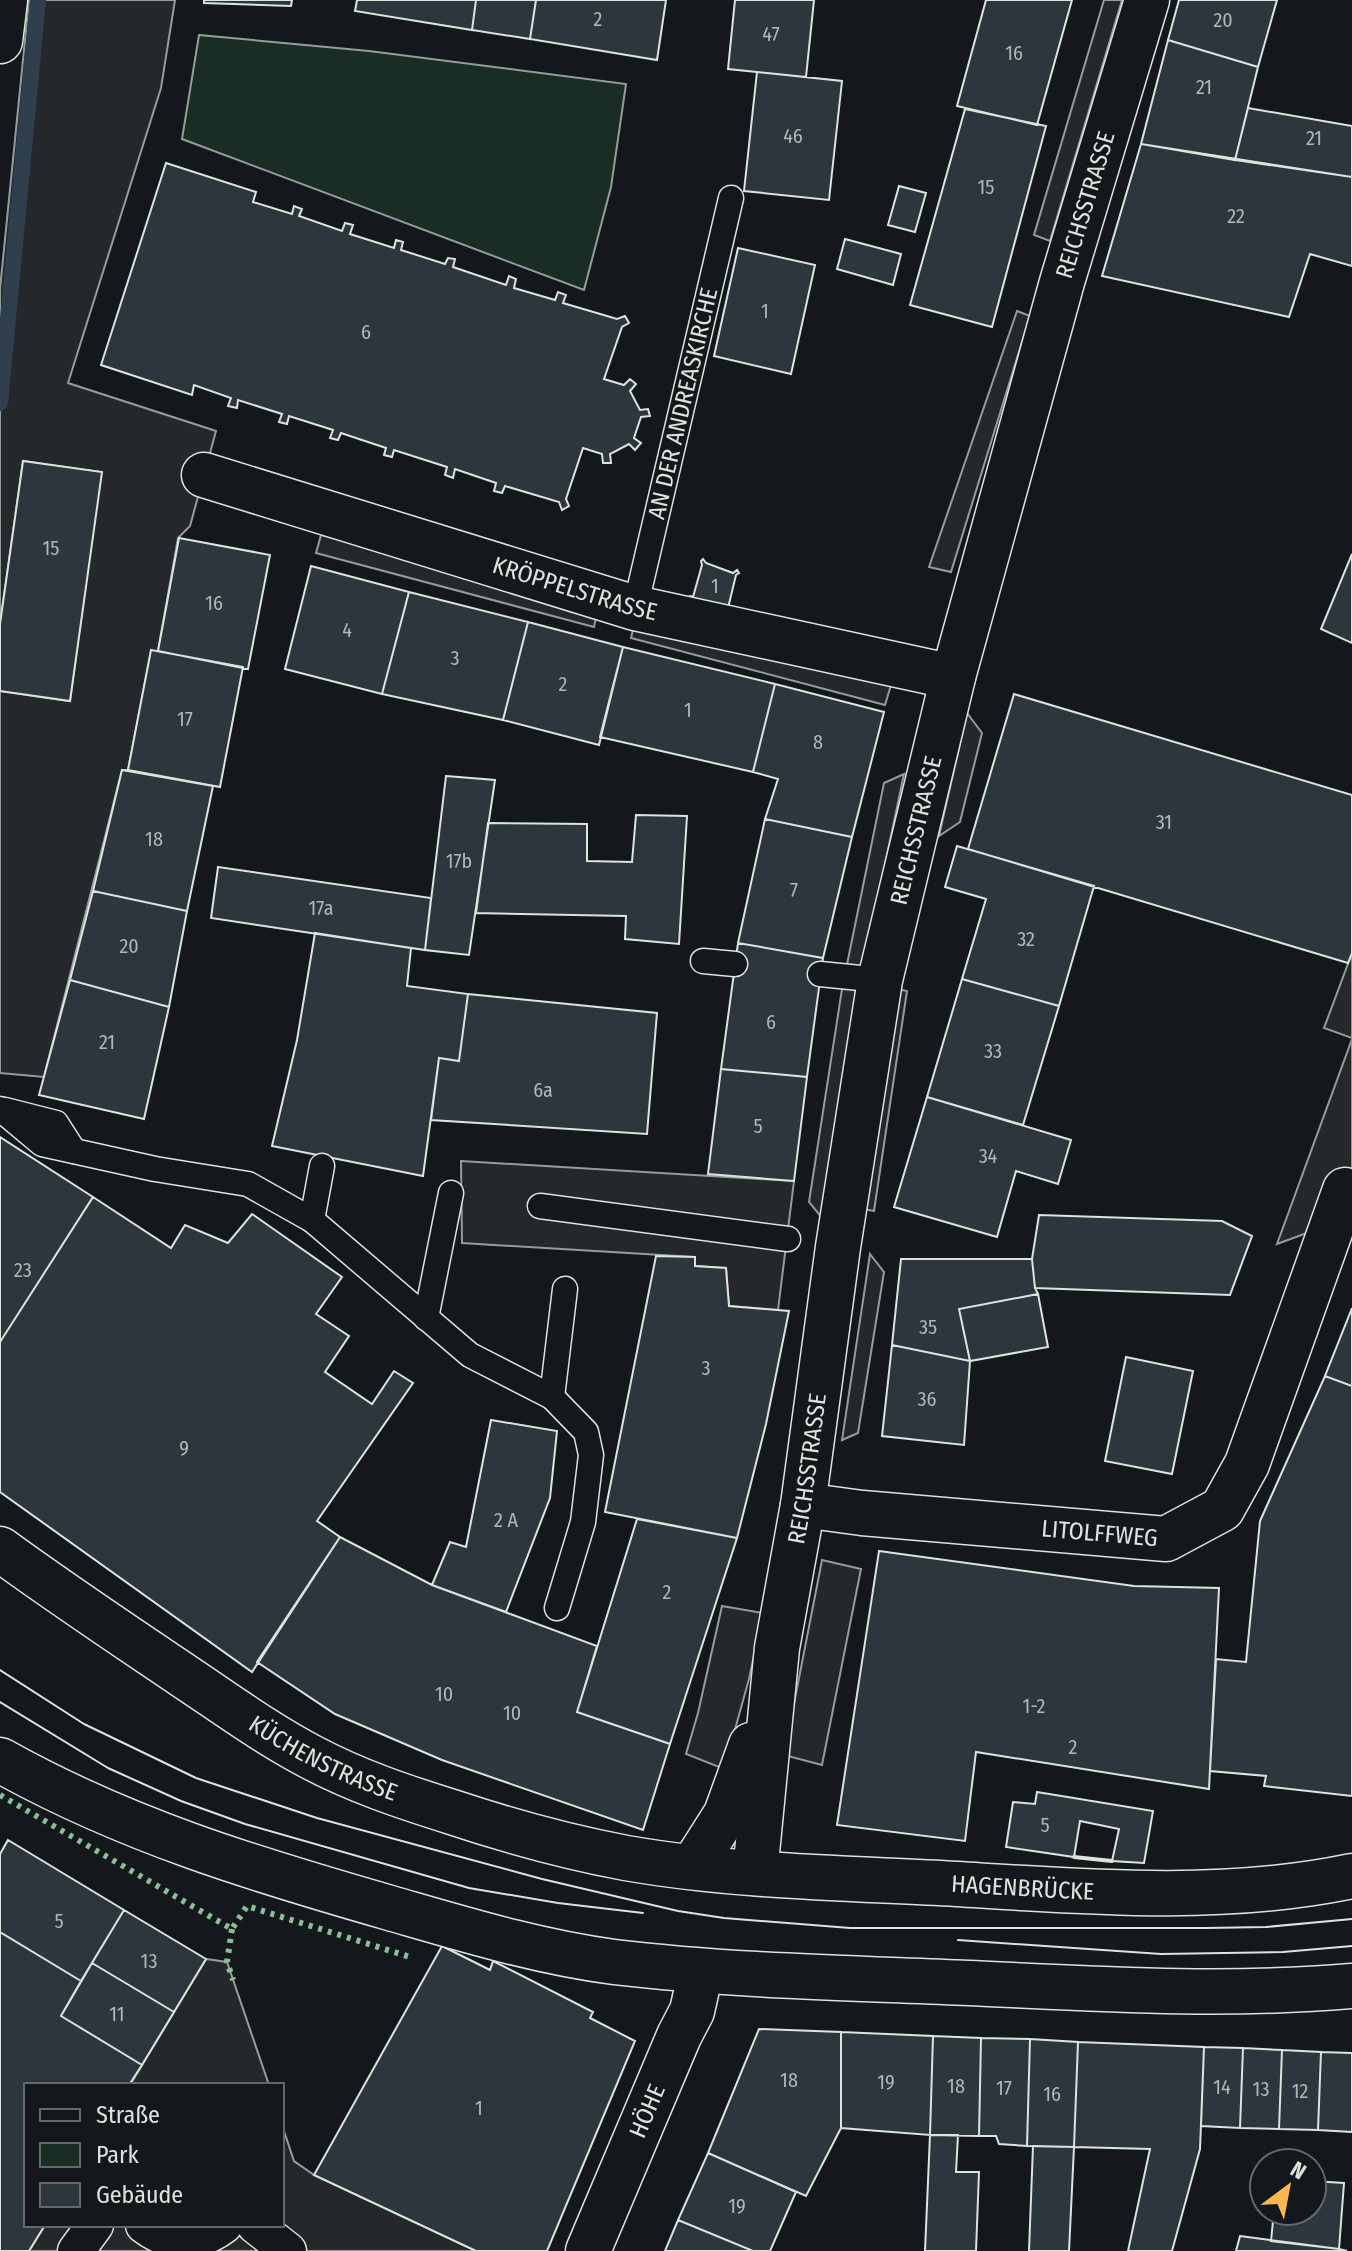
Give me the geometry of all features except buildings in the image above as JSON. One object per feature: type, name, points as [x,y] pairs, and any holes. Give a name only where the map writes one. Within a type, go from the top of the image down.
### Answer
[{"type":"street","points":[[0,41],[5,0]]},
{"type":"street","name":"REICHSSTRASSE","points":[[755,1873],[773,1679],[803,1505],[838,1247],[880,980],[953,677],[1062,282],[1147,0]]},
{"type":"street","name":"KRÖPPELSTRASSE","points":[[204,475],[635,608],[953,677]]},
{"type":"street","name":"LITOLFFWEG","points":[[803,1505],[862,1513],[1166,1539],[1222,1509],[1247,1464],[1349,1181]]},
{"type":"street","name":"KÜCHENSTRASSE","points":[[0,1549],[248,1719],[311,1757],[369,1784],[516,1833],[606,1854],[693,1866]]},
{"type":"street","name":"REICHSSTRASSE","points":[[693,1866],[726,1814],[758,1730],[773,1679]]},
{"type":"street","points":[[0,1760],[98,1810],[249,1867],[539,1948],[610,1961],[760,1976],[1120,1991],[1252,1991],[1352,1986]]},
{"type":"street","name":"HAGENBRÜCKE","points":[[693,1866],[755,1873],[1039,1889],[1184,1892],[1268,1888],[1352,1876]]},
{"type":"street","name":"HÖHE","points":[[588,2251],[692,2011],[701,1971]]},
{"type":"street","points":[[76,2251],[94,2227]]},
{"type":"street","points":[[147,2227],[159,2236],[193,2241],[210,2236],[221,2227]]},
{"type":"street","points":[[258,2227],[288,2251]]},
{"type":"lane","name":"AN DER ANDREASKIRCHE","points":[[635,608],[731,198]]},
{"type":"lane","points":[[703,961],[735,964]]},
{"type":"lane","points":[[820,974],[880,980]]},
{"type":"lane","points":[[0,1109],[42,1144],[155,1169],[248,1184],[312,1220],[470,1355],[552,1397],[586,1432],[591,1455],[583,1522],[557,1608]]},
{"type":"lane","points":[[312,1220],[322,1166]]},
{"type":"lane","points":[[426,1318],[451,1193]]},
{"type":"lane","points":[[540,1206],[788,1239]]},
{"type":"lane","points":[[552,1397],[565,1289]]},
{"type":"green space","points":[[199,35],[369,51],[626,84],[611,187],[584,290],[182,139]]},
{"type":"shaded area","points":[[29,0],[175,0],[161,88],[68,383],[216,431],[190,526],[178,538],[158,651],[151,651],[128,770],[122,770],[44,1077],[0,1073],[0,691],[70,701],[101,472],[23,461],[0,624],[0,289]]},
{"type":"shaded area","points":[[1104,0],[1122,0],[1050,241],[1034,235]]},
{"type":"shaded area","points":[[1017,311],[1030,316],[951,572],[929,567]]},
{"type":"shaded area","points":[[321,535],[598,607],[594,627],[316,553]]},
{"type":"shaded area","points":[[635,621],[891,685],[885,705],[631,638]]},
{"type":"shaded area","points":[[967,713],[982,733],[960,822],[939,836]]},
{"type":"shaded area","points":[[904,774],[868,945],[822,1218],[809,1202],[842,989],[884,783]]},
{"type":"shaded area","points":[[1352,953],[1352,1038],[1324,1028]]},
{"type":"shaded area","points":[[892,988],[907,991],[874,1211],[859,1208]]},
{"type":"shaded area","points":[[1352,1039],[1352,1223],[1334,1223],[1277,1244]]},
{"type":"shaded area","points":[[461,1161],[794,1181],[778,1310],[729,1306],[726,1268],[695,1266],[694,1257],[462,1243]]},
{"type":"shaded area","points":[[870,1254],[884,1272],[858,1433],[842,1440]]},
{"type":"shaded area","points":[[822,1560],[861,1569],[822,1765],[784,1755]]},
{"type":"shaded area","points":[[722,1606],[763,1613],[749,1679],[724,1769],[686,1754]]},
{"type":"shaded area","points":[[206,1959],[227,1962],[268,2083],[131,2083]]},
{"type":"shaded area","points":[[284,2131],[294,2161],[314,2175],[476,2251],[29,2251],[44,2227],[284,2227]]},
{"type":"waterway","points":[[0,403],[38,0]]},
{"type":"tram line","points":[[0,1670],[84,1724],[196,1778],[317,1818],[542,1879],[678,1911],[724,1918],[850,1928],[1266,1927],[1352,1919]]},
{"type":"tram line","points":[[0,1702],[108,1768],[181,1801],[245,1824],[469,1888],[643,1913]]},
{"type":"tram line","points":[[958,1940],[1161,1954],[1283,1952],[1352,1946]]},
{"type":"hedge","points":[[0,1795],[232,1929],[247,1906],[410,1957]]},
{"type":"hedge","points":[[232,1929],[227,1962],[233,1980]]},
{"type":"wall","points":[[1074,1857],[1112,1861]]}]
